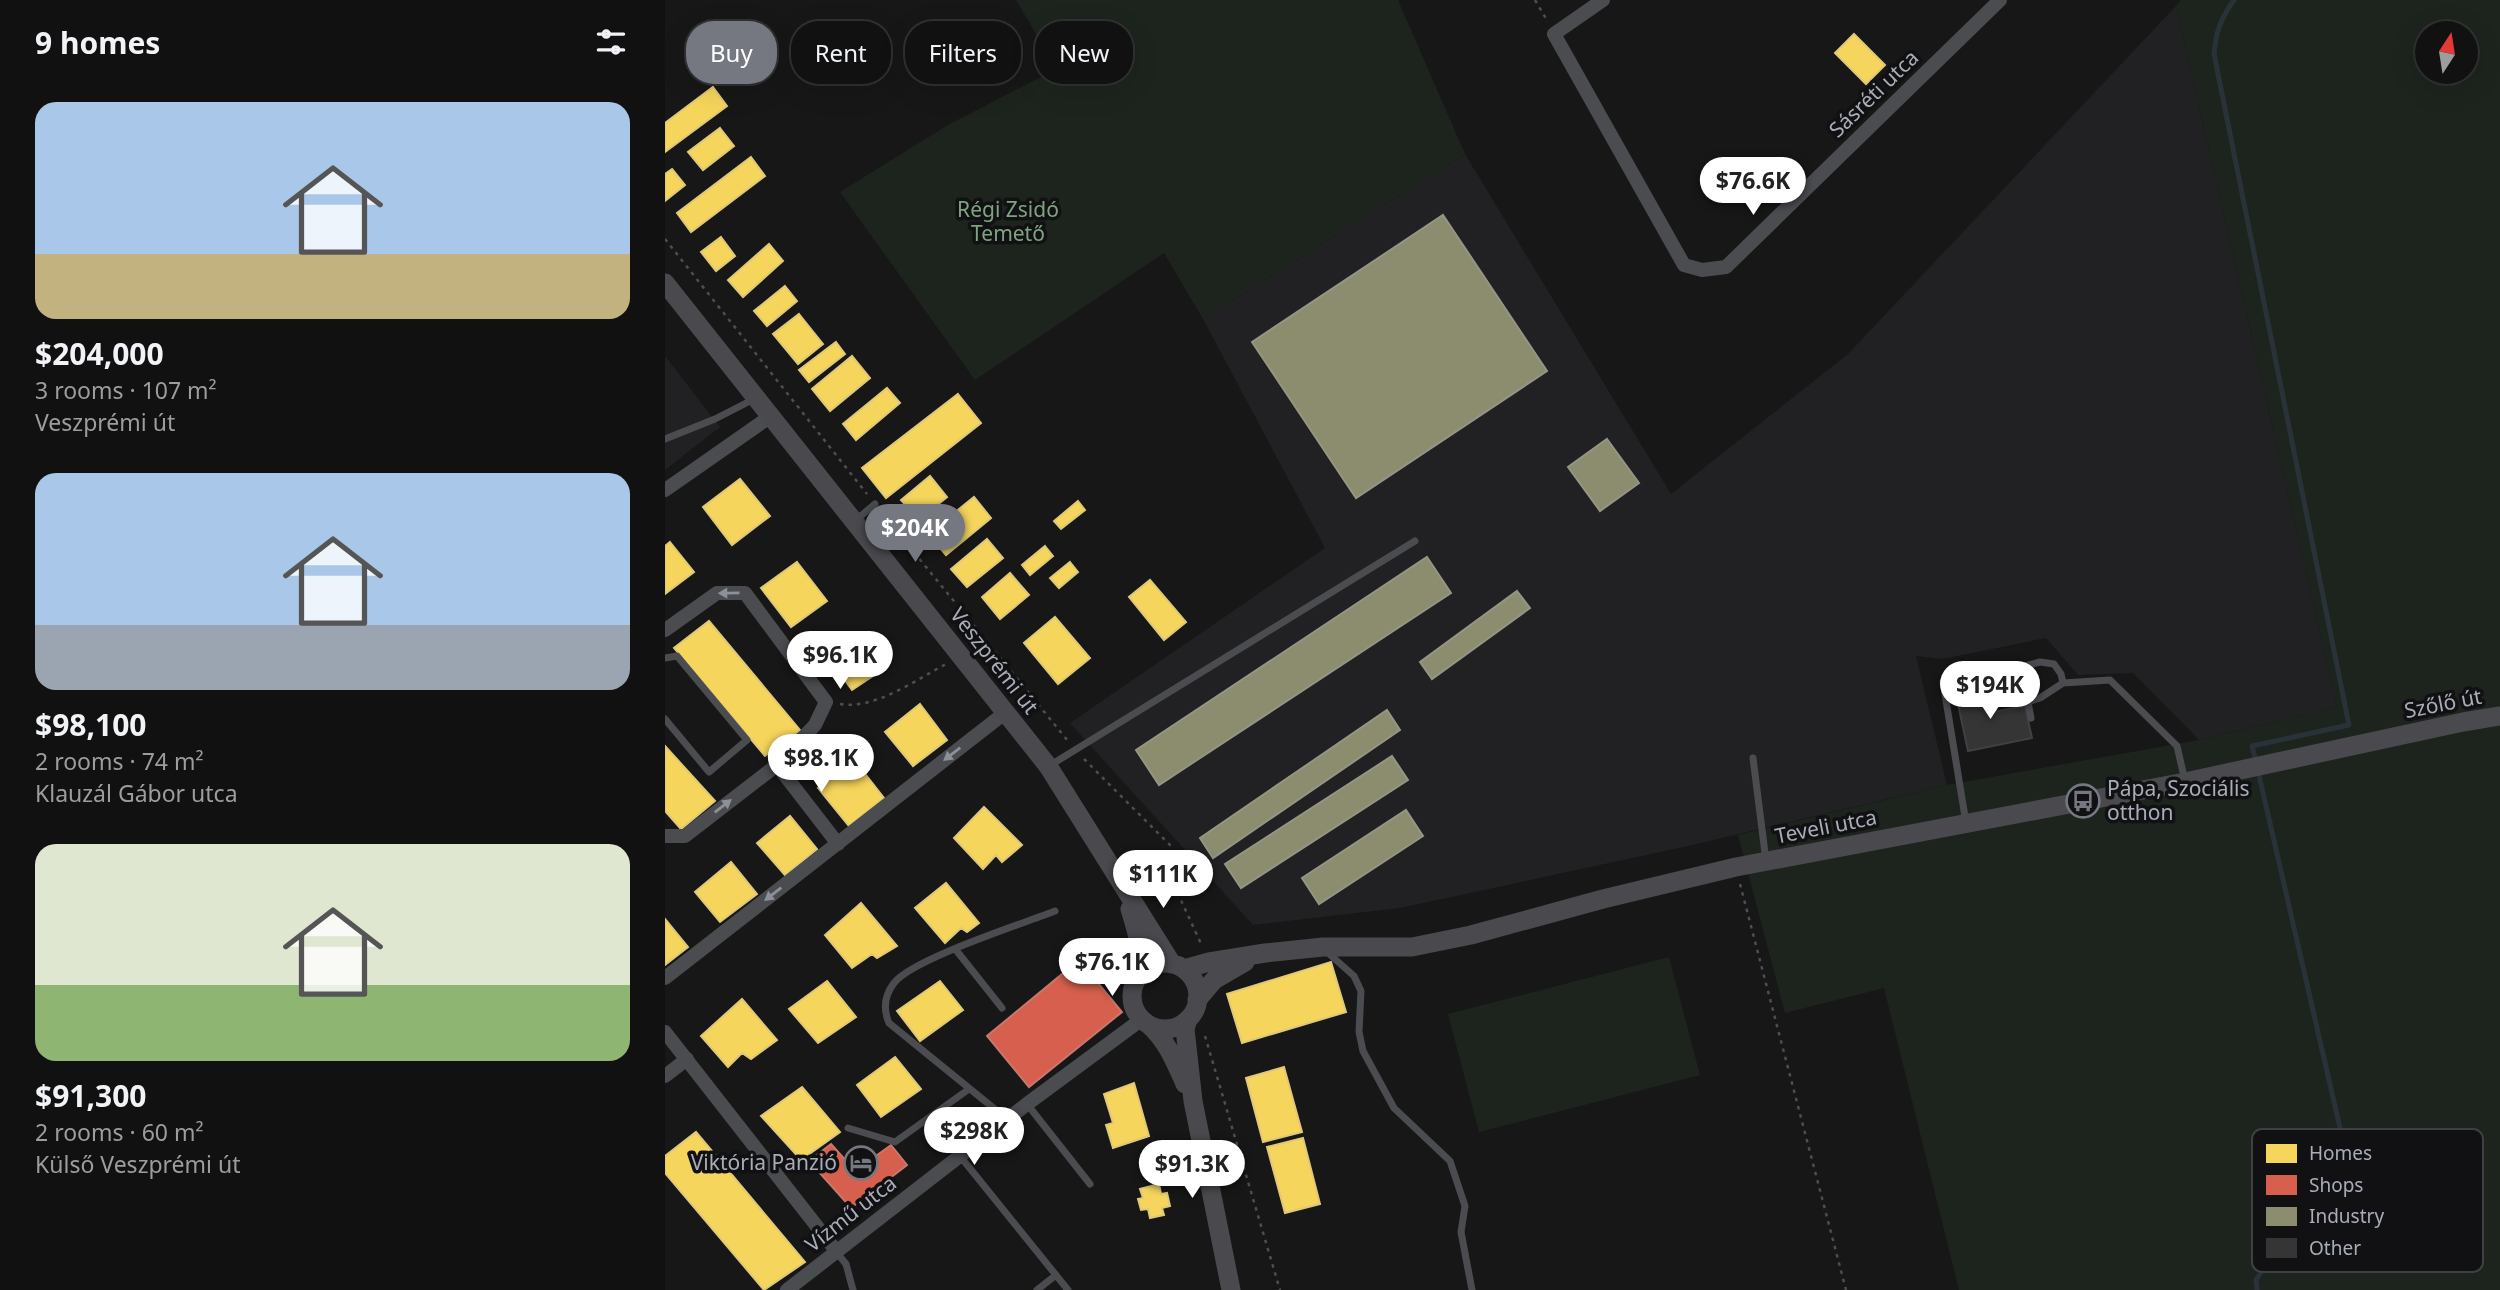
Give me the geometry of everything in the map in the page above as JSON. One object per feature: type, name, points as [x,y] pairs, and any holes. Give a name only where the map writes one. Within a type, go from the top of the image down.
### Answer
[{"type":"main road","name":"Veszprémi út","points":[[665,283],[1048,766],[1178,967]]},
{"type":"main road","name":"Szőlő út","points":[[2395,737],[2500,716]]},
{"type":"main road","name":"Teveli utca","points":[[1178,967],[1323,947],[1412,947],[1736,867],[2185,782],[2395,737]]},
{"type":"main road","name":"Veszprémi út","points":[[1119,878],[1140,939],[1140,974]]},
{"type":"main road","name":"Teveli utca","points":[[1197,1000],[1207,986],[1225,971],[1265,953]]},
{"type":"main road","points":[[1193,1101],[1171,1052],[1158,1033],[1137,1014],[1132,1000],[1133,986],[1140,974],[1154,965],[1178,967],[1196,986],[1197,1000],[1185,1029],[1193,1101],[1231,1290]]},
{"type":"main road","points":[[1144,1021],[1168,1028],[1188,1019]]},
{"type":"street","points":[[1554,34],[1603,0]]},
{"type":"street","name":"Sásréti utca","points":[[1554,34],[1684,265],[1702,270],[1726,267],[2000,0]]},
{"type":"street","points":[[665,490],[771,416]]},
{"type":"street","points":[[665,630],[717,593],[745,593],[826,702],[815,725],[776,765],[685,836],[665,836]]},
{"type":"street","points":[[665,978],[1006,712]]},
{"type":"street","points":[[776,765],[838,844]]},
{"type":"street","name":"Vízmű utca","points":[[787,1290],[1007,1119],[1144,1021]]},
{"type":"street","points":[[665,1032],[837,1252]]},
{"type":"street","points":[[665,1076],[687,1059]]},
{"type":"lane","points":[[665,439],[757,398]]},
{"type":"lane","points":[[855,521],[875,504]]},
{"type":"lane","points":[[1048,766],[1415,541]]},
{"type":"lane","points":[[665,658],[677,656],[747,740],[709,772],[665,719]]},
{"type":"lane","points":[[1966,823],[1943,682],[2040,662],[2054,664],[2061,674],[2063,684]]},
{"type":"lane","points":[[2021,667],[2031,718]]},
{"type":"lane","points":[[2028,702],[2063,684],[2110,680],[2177,746],[2185,782]]},
{"type":"lane","points":[[1753,758],[1766,862]]},
{"type":"lane","points":[[1007,1119],[888,1023],[884,1011],[887,996],[895,982],[915,965],[1055,911]]},
{"type":"lane","points":[[1323,947],[1354,976],[1361,991],[1359,1032],[1363,1051],[1394,1108],[1450,1161],[1465,1206],[1461,1232],[1472,1290]]},
{"type":"lane","points":[[956,950],[1002,1008]]},
{"type":"lane","points":[[848,1128],[895,1142],[969,1089]]},
{"type":"lane","points":[[1027,1104],[1090,1184]]},
{"type":"lane","points":[[960,1156],[1068,1290]]},
{"type":"lane","points":[[837,1252],[846,1264],[853,1290]]},
{"type":"lane","points":[[1037,1290],[1056,1275]]},
{"type":"path","points":[[1535,0],[1554,34]]},
{"type":"path","points":[[665,239],[1051,722]]},
{"type":"path","points":[[826,702],[849,706],[871,702],[962,656]]},
{"type":"path","points":[[1736,867],[1846,1290]]},
{"type":"shaded area","points":[[2176,6],[2337,707],[2199,740],[2133,673],[2078,675],[2046,638],[1943,659],[1916,656],[1947,785],[1688,846],[1400,908],[1253,925],[1070,723],[1325,548],[1203,319],[1465,154],[1671,494],[1848,354]]},
{"type":"shaded area","points":[[665,356],[720,427],[665,470]]},
{"type":"green space","name":"Régi Zsidó Temető","points":[[1016,0],[1398,0],[1465,154],[1203,319],[1164,253],[975,380],[840,192],[948,125],[1035,80],[1035,84],[1133,84],[1133,21],[1035,21],[1035,33]]},
{"type":"green space","points":[[2181,0],[2500,0],[2500,1290],[1959,1290],[1884,988],[1785,1013],[1738,835],[1947,785],[2199,740],[2337,707],[2176,6]]},
{"type":"green space","points":[[1669,957],[1700,1075],[1479,1132],[1448,1014]]},
{"type":"building: Homes","points":[[1854,34],[1885,65],[1866,84],[1835,53]]},
{"type":"building: Homes","points":[[713,87],[727,106],[665,152],[665,123]]},
{"type":"building: Homes","points":[[720,128],[734,146],[703,170],[688,152]]},
{"type":"building: Homes","points":[[751,157],[765,176],[691,232],[677,213]]},
{"type":"building: Homes","points":[[672,169],[685,185],[665,201],[665,174]]},
{"type":"building: Homes","points":[[721,237],[735,256],[716,271],[701,252]]},
{"type":"building: Homes","points":[[769,244],[783,261],[743,297],[728,280]]},
{"type":"building: Homes","points":[[785,286],[797,301],[767,326],[754,311]]},
{"type":"building: Homes","points":[[799,314],[823,344],[798,364],[773,334]]},
{"type":"building: Homes","points":[[836,342],[845,354],[809,382],[799,370]]},
{"type":"building: Homes","points":[[852,356],[870,378],[830,411],[812,389]]},
{"type":"building: Homes","points":[[887,388],[900,403],[856,440],[843,424]]},
{"type":"building: Homes","points":[[958,394],[981,423],[886,498],[862,468]]},
{"type":"building: Homes","points":[[930,476],[947,497],[919,520],[901,500]]},
{"type":"building: Homes","points":[[740,479],[770,516],[732,545],[703,507]]},
{"type":"building: Homes","points":[[974,497],[991,518],[946,555],[928,534]]},
{"type":"building: Homes","points":[[1078,501],[1085,510],[1061,529],[1054,521]]},
{"type":"building: Homes","points":[[987,539],[1003,558],[967,587],[951,569]]},
{"type":"building: Homes","points":[[670,542],[694,572],[665,594],[665,546]]},
{"type":"building: Homes","points":[[1045,546],[1053,556],[1030,575],[1022,565]]},
{"type":"building: Homes","points":[[797,562],[827,601],[791,627],[761,588]]},
{"type":"building: Homes","points":[[1070,562],[1078,572],[1059,588],[1050,578]]},
{"type":"building: Homes","points":[[1010,573],[1029,595],[1000,619],[982,597]]},
{"type":"building: Homes","points":[[1150,580],[1186,622],[1164,640],[1129,597]]},
{"type":"building: Homes","points":[[1055,617],[1090,658],[1058,684],[1024,643]]},
{"type":"building: Homes","points":[[709,621],[800,730],[765,756],[674,648]]},
{"type":"building: Homes","points":[[860,633],[885,668],[852,690],[827,656]]},
{"type":"building: Homes","points":[[920,704],[947,740],[913,766],[885,732]]},
{"type":"building: Homes","points":[[665,746],[715,801],[681,829],[665,811]]},
{"type":"building: Homes","points":[[855,761],[884,798],[849,826],[818,788]]},
{"type":"building: Homes","points":[[984,807],[1022,845],[1002,862],[996,855],[983,869],[954,838]]},
{"type":"building: Homes","points":[[790,816],[817,849],[785,875],[757,843]]},
{"type":"building: Homes","points":[[731,862],[757,894],[720,922],[695,892]]},
{"type":"building: Homes","points":[[946,883],[979,923],[967,932],[961,928],[945,943],[915,908]]},
{"type":"building: Homes","points":[[861,903],[897,946],[877,958],[872,954],[852,968],[825,935]]},
{"type":"building: Homes","points":[[665,919],[688,947],[665,965]]},
{"type":"building: Homes","points":[[1331,962],[1346,1012],[1242,1043],[1227,994]]},
{"type":"building: Homes","points":[[827,981],[856,1017],[818,1043],[789,1009]]},
{"type":"building: Homes","points":[[940,981],[963,1010],[920,1041],[897,1011]]},
{"type":"building: Homes","points":[[742,999],[777,1040],[751,1059],[742,1053],[728,1067],[701,1036]]},
{"type":"building: Homes","points":[[895,1057],[921,1089],[881,1117],[857,1085]]},
{"type":"building: Homes","points":[[1284,1067],[1302,1132],[1263,1142],[1246,1078]]},
{"type":"building: Homes","points":[[1134,1083],[1149,1136],[1113,1148],[1106,1125],[1113,1123],[1104,1094]]},
{"type":"building: Homes","points":[[802,1087],[840,1132],[801,1160],[761,1116]]},
{"type":"building: Homes","points":[[696,1132],[805,1262],[764,1290],[665,1173],[665,1156]]},
{"type":"building: Homes","points":[[1303,1138],[1320,1204],[1285,1213],[1267,1147]]},
{"type":"building: Homes","points":[[1159,1184],[1161,1194],[1167,1193],[1170,1206],[1162,1208],[1164,1215],[1150,1218],[1148,1209],[1141,1210],[1138,1199],[1143,1198],[1140,1189]]},
{"type":"building: Shops","points":[[1079,960],[1122,1012],[1029,1087],[987,1036]]},
{"type":"building: Shops","points":[[831,1144],[855,1171],[891,1145],[907,1165],[851,1208],[809,1161]]},
{"type":"building: Industry","points":[[1443,215],[1547,371],[1356,498],[1252,342]]},
{"type":"building: Industry","points":[[1607,439],[1639,483],[1600,511],[1568,467]]},
{"type":"building: Industry","points":[[1427,557],[1451,593],[1159,785],[1136,750]]},
{"type":"building: Industry","points":[[1517,591],[1530,608],[1432,679],[1420,662]]},
{"type":"building: Industry","points":[[1387,710],[1400,730],[1213,858],[1200,838]]},
{"type":"building: Industry","points":[[1392,756],[1408,780],[1241,888],[1225,864]]},
{"type":"building: Industry","points":[[1406,810],[1423,836],[1319,904],[1302,878]]},
{"type":"building: Other","points":[[1981,685],[1987,713],[2025,706],[2032,738],[1968,751],[1955,690]]},
{"type":"waterway","points":[[2234,0],[2220,25],[2214,54],[2349,725],[2252,746],[2256,762]]},
{"type":"waterway","points":[[2258,771],[2340,1129]]},
{"type":"waterway","points":[[2257,1290],[2256,1280],[2261,1272]]},
{"type":"place","name":"Pápa, Szociális otthon","points":[[2083,801]]},
{"type":"place","name":"Viktória Panzió","points":[[861,1163]]}]
